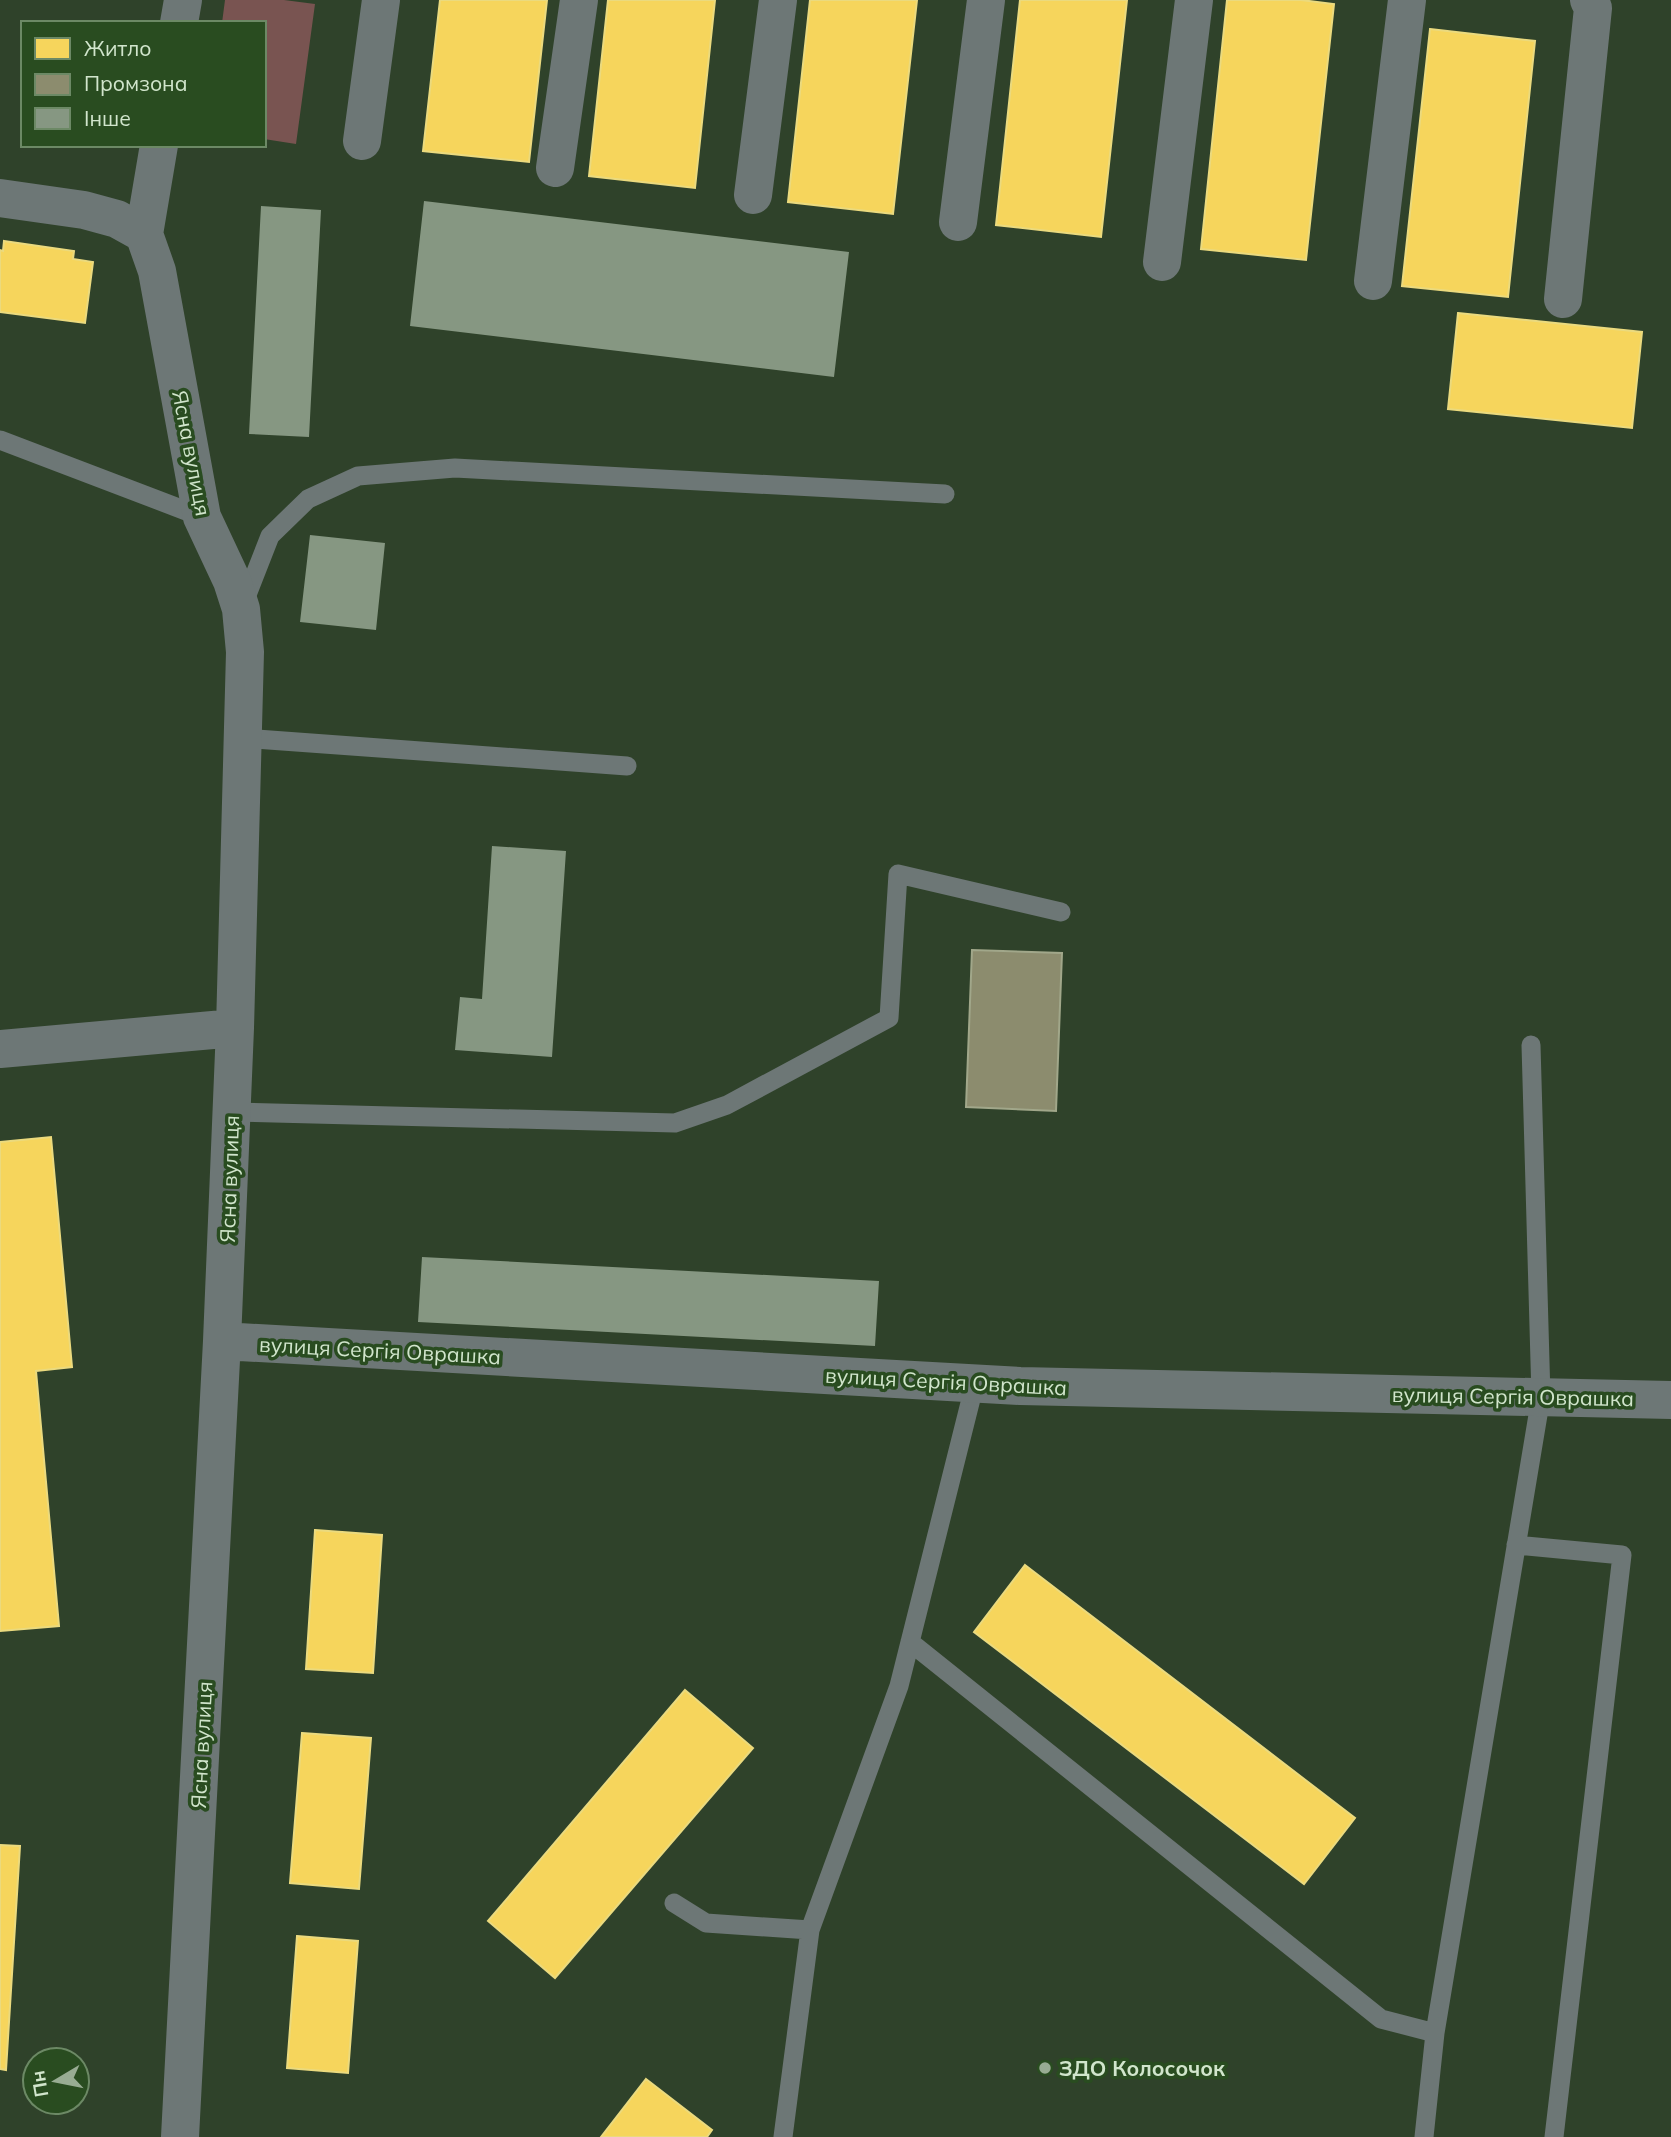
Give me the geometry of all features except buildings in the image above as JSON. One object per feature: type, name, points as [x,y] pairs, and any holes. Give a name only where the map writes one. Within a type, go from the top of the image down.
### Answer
[{"type":"street","points":[[179,21],[183,0]]},
{"type":"street","points":[[362,141],[381,0]]},
{"type":"street","points":[[555,168],[579,0]]},
{"type":"street","points":[[753,195],[778,0]]},
{"type":"street","points":[[958,222],[986,0]]},
{"type":"street","points":[[1162,261],[1194,0]]},
{"type":"street","points":[[1373,281],[1408,0]]},
{"type":"street","points":[[1563,299],[1593,8],[1589,0]]},
{"type":"street","points":[[0,198],[85,210],[117,219],[144,234],[159,147]]},
{"type":"street","name":"Ясна вулиця","points":[[144,234],[158,271],[202,517],[232,581],[241,609],[245,652],[235,1028],[222,1341],[180,2137]]},
{"type":"street","points":[[0,1049],[235,1028]]},
{"type":"street","name":"вулиця Сергія Оврашка","points":[[222,1341],[975,1383],[1671,1399]]},
{"type":"lane","points":[[0,440],[202,517]]},
{"type":"lane","points":[[241,609],[270,536],[307,499],[359,476],[455,468],[945,494]]},
{"type":"lane","points":[[242,738],[627,766]]},
{"type":"lane","points":[[231,1112],[675,1123],[727,1105],[889,1018],[898,874],[1062,912]]},
{"type":"lane","points":[[1424,2137],[1435,2033],[1541,1397],[1531,1045]]},
{"type":"lane","points":[[783,2137],[810,1930],[899,1686],[975,1383]]},
{"type":"lane","points":[[1516,1545],[1622,1555],[1554,2137]]},
{"type":"lane","points":[[910,1642],[1381,2020],[1435,2033]]},
{"type":"lane","points":[[674,1903],[706,1923],[810,1930]]},
{"type":"shaded area","points":[[225,0],[284,0],[315,4],[296,144],[266,139],[266,21],[222,21]]},
{"type":"place","name":"ЗДО Колосочок","points":[[1045,2068]]}]
